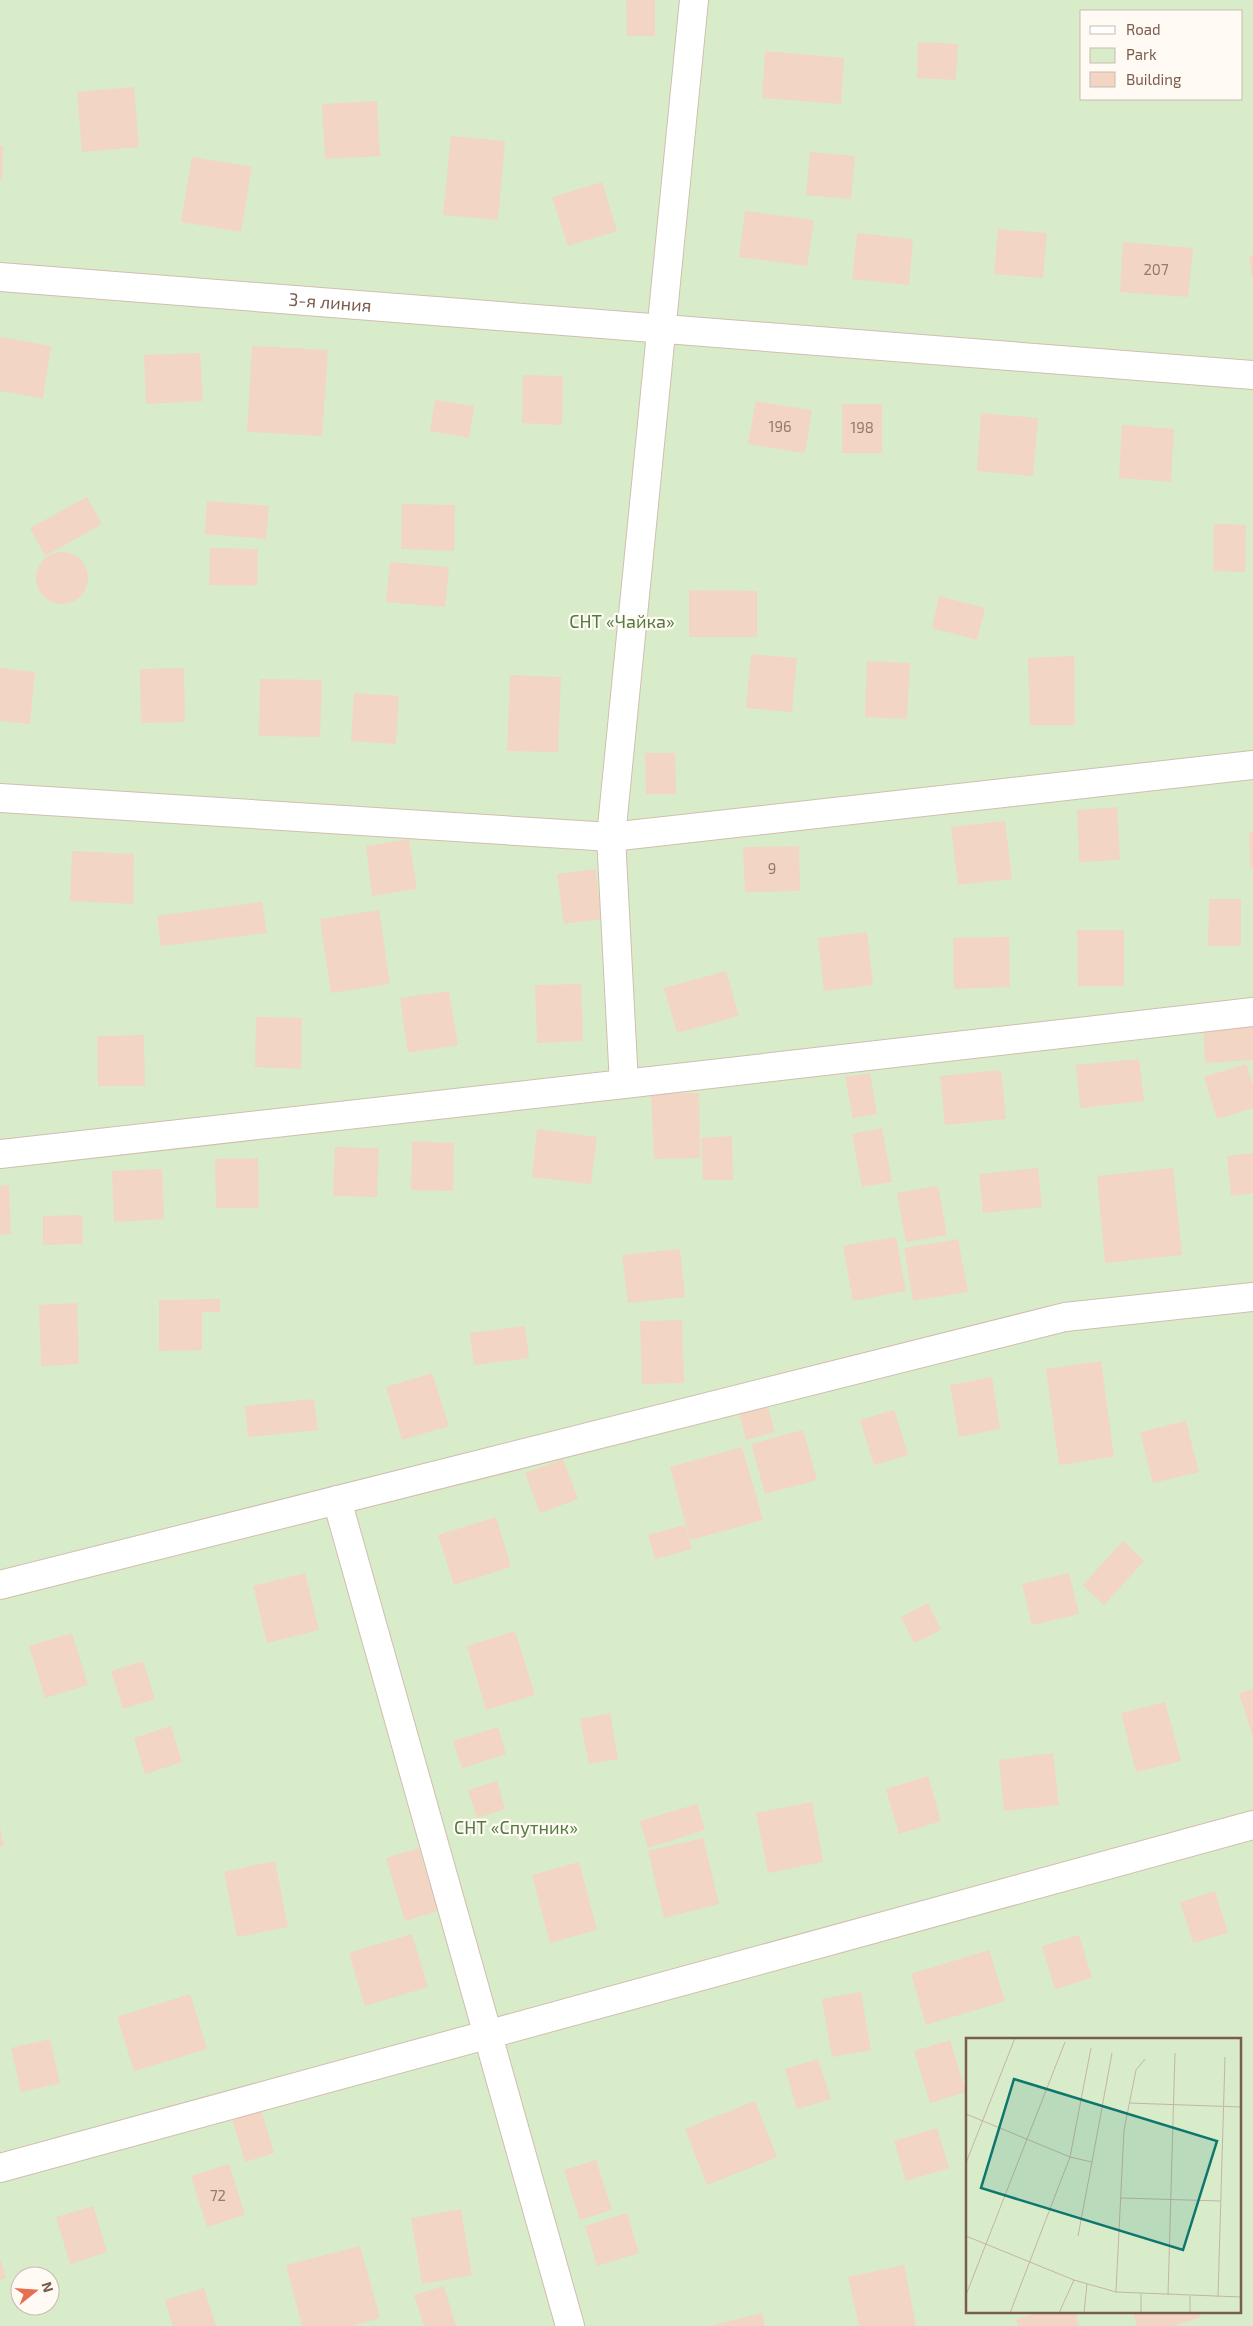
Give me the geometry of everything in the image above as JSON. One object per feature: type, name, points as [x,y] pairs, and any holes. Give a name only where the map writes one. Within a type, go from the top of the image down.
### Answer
[{"type":"street","points":[[624,1084],[611,837],[694,0]]},
{"type":"street","name":"3-я линия","points":[[0,277],[1253,375]]},
{"type":"street","points":[[0,798],[611,837],[1253,765]]},
{"type":"street","points":[[0,1154],[1253,1012]]},
{"type":"street","points":[[0,1585],[1065,1317],[1253,1297]]},
{"type":"street","points":[[337,1500],[570,2326]]},
{"type":"street","points":[[0,2168],[1253,1825]]},
{"type":"green space","points":[[0,0],[1253,0],[1253,2326],[0,2326]]},
{"type":"building","points":[[626,0],[655,0],[655,36],[627,36]]},
{"type":"building","points":[[918,42],[958,44],[956,80],[917,78]]},
{"type":"building","points":[[765,51],[844,58],[841,104],[762,98]]},
{"type":"building","points":[[134,87],[139,147],[82,152],[77,92]]},
{"type":"building","points":[[377,101],[380,156],[325,159],[322,104]]},
{"type":"building","points":[[451,136],[505,141],[498,220],[443,215]]},
{"type":"building","points":[[0,146],[3,146],[2,179],[0,179]]},
{"type":"building","points":[[810,152],[855,156],[851,199],[806,195]]},
{"type":"building","points":[[192,157],[252,167],[241,232],[181,222]]},
{"type":"building","points":[[602,182],[617,231],[568,246],[552,197]]},
{"type":"building","points":[[745,211],[814,220],[807,266],[739,257]]},
{"type":"building","points":[[998,229],[1047,233],[1043,278],[994,274]]},
{"type":"building","points":[[857,233],[913,239],[909,285],[852,279]]},
{"type":"building","points":[[1123,242],[1193,248],[1188,297],[1120,292]]},
{"type":"building","points":[[1253,255],[1253,276],[1252,277],[1249,256]]},
{"type":"building","points":[[0,337],[51,346],[43,398],[0,391]]},
{"type":"building","points":[[252,346],[328,350],[322,436],[247,432]]},
{"type":"building","points":[[200,353],[203,401],[146,404],[144,355]]},
{"type":"building","points":[[523,375],[563,376],[562,425],[522,423]]},
{"type":"building","points":[[435,400],[474,406],[469,438],[430,431]]},
{"type":"building","points":[[756,401],[812,410],[805,453],[748,444]]},
{"type":"building","points":[[842,404],[882,404],[882,453],[842,453]]},
{"type":"building","points":[[981,413],[1038,418],[1033,476],[977,471]]},
{"type":"building","points":[[1122,425],[1174,429],[1171,482],[1119,478]]},
{"type":"building","points":[[87,497],[102,524],[45,556],[30,528]]},
{"type":"building","points":[[207,501],[269,506],[266,539],[205,534]]},
{"type":"building","points":[[402,504],[455,505],[454,551],[401,549]]},
{"type":"building","points":[[1214,524],[1246,525],[1245,572],[1213,571]]},
{"type":"building","points":[[210,548],[258,549],[257,586],[209,585]]},
{"type":"building","points":[[62,552],[72,554],[80,560],[86,568],[88,578],[86,588],[80,596],[72,602],[62,604],[52,602],[44,596],[38,588],[36,578],[38,568],[44,560],[52,554]]},
{"type":"building","points":[[390,562],[449,567],[445,607],[386,602]]},
{"type":"building","points":[[689,590],[757,591],[757,637],[689,637]]},
{"type":"building","points":[[939,596],[985,608],[977,640],[932,628]]},
{"type":"building","points":[[751,654],[797,658],[792,712],[746,708]]},
{"type":"building","points":[[1074,656],[1075,725],[1030,725],[1028,658]]},
{"type":"building","points":[[867,661],[910,663],[907,719],[865,717]]},
{"type":"building","points":[[0,668],[35,672],[30,724],[0,721]]},
{"type":"building","points":[[184,668],[185,722],[141,723],[140,669]]},
{"type":"building","points":[[510,675],[561,677],[558,752],[507,751]]},
{"type":"building","points":[[260,679],[322,680],[320,737],[259,736]]},
{"type":"building","points":[[354,693],[399,696],[396,744],[351,741]]},
{"type":"building","points":[[645,753],[675,753],[676,794],[646,794]]},
{"type":"building","points":[[1117,807],[1120,860],[1079,862],[1077,810]]},
{"type":"building","points":[[1005,821],[1012,879],[958,885],[951,827]]},
{"type":"building","points":[[1249,832],[1253,832],[1253,868],[1250,868]]},
{"type":"building","points":[[409,839],[417,889],[372,896],[366,846]]},
{"type":"building","points":[[799,846],[800,891],[745,892],[743,847]]},
{"type":"building","points":[[72,851],[134,854],[133,904],[70,901]]},
{"type":"building","points":[[595,869],[602,919],[564,924],[557,874]]},
{"type":"building","points":[[1209,899],[1241,899],[1241,946],[1208,946]]},
{"type":"building","points":[[262,902],[267,933],[161,946],[157,916]]},
{"type":"building","points":[[379,910],[390,984],[331,993],[320,919]]},
{"type":"building","points":[[1077,930],[1124,930],[1124,986],[1078,986]]},
{"type":"building","points":[[867,932],[873,985],[824,991],[818,938]]},
{"type":"building","points":[[1009,937],[1010,987],[954,989],[953,938]]},
{"type":"building","points":[[726,971],[739,1016],[677,1033],[664,988]]},
{"type":"building","points":[[581,984],[583,1041],[537,1043],[535,985]]},
{"type":"building","points":[[449,991],[458,1045],[408,1053],[400,998]]},
{"type":"building","points":[[256,1017],[302,1018],[301,1069],[255,1067]]},
{"type":"building","points":[[1253,1019],[1253,1060],[1205,1063],[1203,1022]]},
{"type":"building","points":[[144,1035],[145,1086],[98,1086],[97,1036]]},
{"type":"building","points":[[1139,1059],[1144,1101],[1080,1108],[1076,1065]]},
{"type":"building","points":[[1246,1064],[1253,1085],[1253,1108],[1217,1119],[1204,1077]]},
{"type":"building","points":[[1001,1070],[1006,1119],[945,1125],[940,1076]]},
{"type":"building","points":[[870,1073],[877,1114],[853,1118],[845,1077]]},
{"type":"building","points":[[699,1093],[700,1158],[654,1159],[651,1094]]},
{"type":"building","points":[[882,1128],[892,1182],[862,1187],[852,1134]]},
{"type":"building","points":[[537,1129],[597,1137],[591,1184],[532,1177]]},
{"type":"building","points":[[732,1136],[733,1180],[703,1180],[701,1138]]},
{"type":"building","points":[[412,1141],[454,1143],[453,1191],[411,1190]]},
{"type":"building","points":[[335,1147],[379,1148],[377,1197],[333,1196]]},
{"type":"building","points":[[1253,1153],[1253,1193],[1231,1196],[1227,1156]]},
{"type":"building","points":[[258,1158],[259,1208],[216,1208],[215,1159]]},
{"type":"building","points":[[1038,1168],[1042,1207],[983,1213],[979,1174]]},
{"type":"building","points":[[1173,1168],[1182,1255],[1105,1263],[1097,1176]]},
{"type":"building","points":[[162,1169],[164,1219],[114,1222],[112,1171]]},
{"type":"building","points":[[9,1185],[11,1234],[0,1235],[0,1186]]},
{"type":"building","points":[[938,1186],[947,1235],[906,1242],[897,1193]]},
{"type":"building","points":[[82,1215],[83,1244],[43,1245],[43,1216]]},
{"type":"building","points":[[896,1237],[906,1291],[853,1301],[843,1246]]},
{"type":"building","points":[[958,1239],[968,1292],[913,1301],[904,1248]]},
{"type":"building","points":[[680,1249],[685,1297],[628,1303],[622,1255]]},
{"type":"building","points":[[220,1299],[220,1312],[202,1312],[202,1350],[159,1351],[159,1300]]},
{"type":"building","points":[[77,1303],[79,1364],[41,1366],[39,1305]]},
{"type":"building","points":[[682,1320],[684,1383],[642,1384],[640,1321]]},
{"type":"building","points":[[525,1326],[529,1358],[474,1365],[470,1333]]},
{"type":"building","points":[[1101,1361],[1114,1457],[1059,1465],[1046,1369]]},
{"type":"building","points":[[432,1373],[449,1426],[402,1440],[386,1387]]},
{"type":"building","points":[[992,1377],[1000,1429],[959,1437],[950,1385]]},
{"type":"building","points":[[314,1399],[318,1430],[248,1437],[245,1406]]},
{"type":"building","points":[[766,1401],[775,1432],[746,1440],[738,1409]]},
{"type":"building","points":[[894,1410],[908,1455],[874,1465],[860,1420]]},
{"type":"building","points":[[1186,1421],[1199,1472],[1153,1483],[1140,1432]]},
{"type":"building","points":[[803,1430],[817,1480],[765,1494],[751,1444]]},
{"type":"building","points":[[742,1447],[763,1520],[690,1540],[670,1467]]},
{"type":"building","points":[[563,1459],[578,1499],[540,1513],[525,1473]]},
{"type":"building","points":[[496,1517],[511,1567],[454,1585],[438,1535]]},
{"type":"building","points":[[685,1525],[692,1549],[655,1559],[648,1535]]},
{"type":"building","points":[[1123,1541],[1144,1561],[1104,1605],[1083,1585]]},
{"type":"building","points":[[305,1573],[319,1630],[267,1643],[253,1586]]},
{"type":"building","points":[[1069,1573],[1079,1614],[1032,1625],[1022,1584]]},
{"type":"building","points":[[928,1603],[941,1630],[914,1643],[901,1617]]},
{"type":"building","points":[[515,1631],[535,1695],[486,1710],[467,1646]]},
{"type":"building","points":[[72,1633],[88,1685],[45,1698],[29,1646]]},
{"type":"building","points":[[143,1661],[155,1699],[123,1709],[111,1671]]},
{"type":"building","points":[[1253,1689],[1253,1738],[1239,1693]]},
{"type":"building","points":[[1165,1702],[1181,1761],[1136,1772],[1121,1713]]},
{"type":"building","points":[[610,1713],[618,1759],[589,1764],[580,1719]]},
{"type":"building","points":[[171,1726],[182,1762],[145,1774],[134,1738]]},
{"type":"building","points":[[498,1727],[506,1754],[462,1768],[453,1741]]},
{"type":"building","points":[[1053,1753],[1059,1805],[1004,1811],[999,1760]]},
{"type":"building","points":[[928,1776],[941,1821],[899,1834],[886,1789]]},
{"type":"building","points":[[497,1781],[505,1809],[477,1818],[468,1790]]},
{"type":"building","points":[[812,1802],[823,1862],[768,1873],[756,1813]]},
{"type":"building","points":[[697,1804],[705,1830],[648,1848],[640,1821]]},
{"type":"building","points":[[0,1827],[4,1846],[0,1847]]},
{"type":"building","points":[[703,1838],[719,1904],[664,1918],[648,1851]]},
{"type":"building","points":[[419,1848],[438,1911],[405,1921],[386,1858]]},
{"type":"building","points":[[275,1861],[288,1927],[237,1937],[224,1872]]},
{"type":"building","points":[[579,1862],[597,1930],[550,1943],[532,1875]]},
{"type":"building","points":[[1215,1891],[1228,1933],[1193,1943],[1180,1902]]},
{"type":"building","points":[[412,1934],[428,1987],[365,2006],[349,1953]]},
{"type":"building","points":[[1079,1935],[1092,1978],[1055,1989],[1042,1946]]},
{"type":"building","points":[[989,1950],[1005,2001],[926,2025],[911,1974]]},
{"type":"building","points":[[861,1992],[871,2050],[832,2057],[822,1999]]},
{"type":"building","points":[[190,1994],[207,2049],[134,2071],[117,2017]]},
{"type":"building","points":[[50,2039],[60,2083],[21,2092],[11,2048]]},
{"type":"building","points":[[950,2040],[966,2092],[930,2103],[914,2051]]},
{"type":"building","points":[[818,2059],[831,2099],[797,2109],[785,2069]]},
{"type":"building","points":[[755,2101],[777,2157],[707,2185],[685,2129]]},
{"type":"building","points":[[261,2110],[274,2153],[245,2162],[232,2119]]},
{"type":"building","points":[[937,2128],[949,2168],[906,2181],[894,2141]]},
{"type":"building","points":[[596,2160],[612,2210],[580,2220],[564,2170]]},
{"type":"building","points":[[229,2164],[245,2215],[207,2227],[191,2176]]},
{"type":"building","points":[[93,2206],[107,2252],[70,2264],[56,2217]]},
{"type":"building","points":[[461,2209],[472,2275],[422,2284],[411,2218]]},
{"type":"building","points":[[627,2213],[639,2253],[597,2266],[585,2226]]},
{"type":"building","points":[[360,2246],[380,2318],[352,2326],[302,2326],[286,2265]]},
{"type":"building","points":[[0,2259],[6,2278],[0,2280]]},
{"type":"building","points":[[904,2265],[916,2326],[859,2326],[848,2277]]},
{"type":"building","points":[[444,2286],[456,2326],[424,2326],[414,2295]]},
{"type":"building","points":[[204,2288],[216,2326],[173,2326],[165,2300]]},
{"type":"building","points":[[762,2313],[765,2326],[714,2326],[714,2325]]},
{"type":"building","points":[[1033,2314],[1076,2314],[1079,2326],[1018,2326],[1016,2319]]},
{"type":"building","points":[[1134,2314],[1200,2314],[1201,2317],[1173,2326],[1137,2326]]},
{"type":"park label","name":"СНТ «Чайка»","points":[[622,622]]},
{"type":"park label","name":"СНТ «Спутник»","points":[[516,1828]]}]
